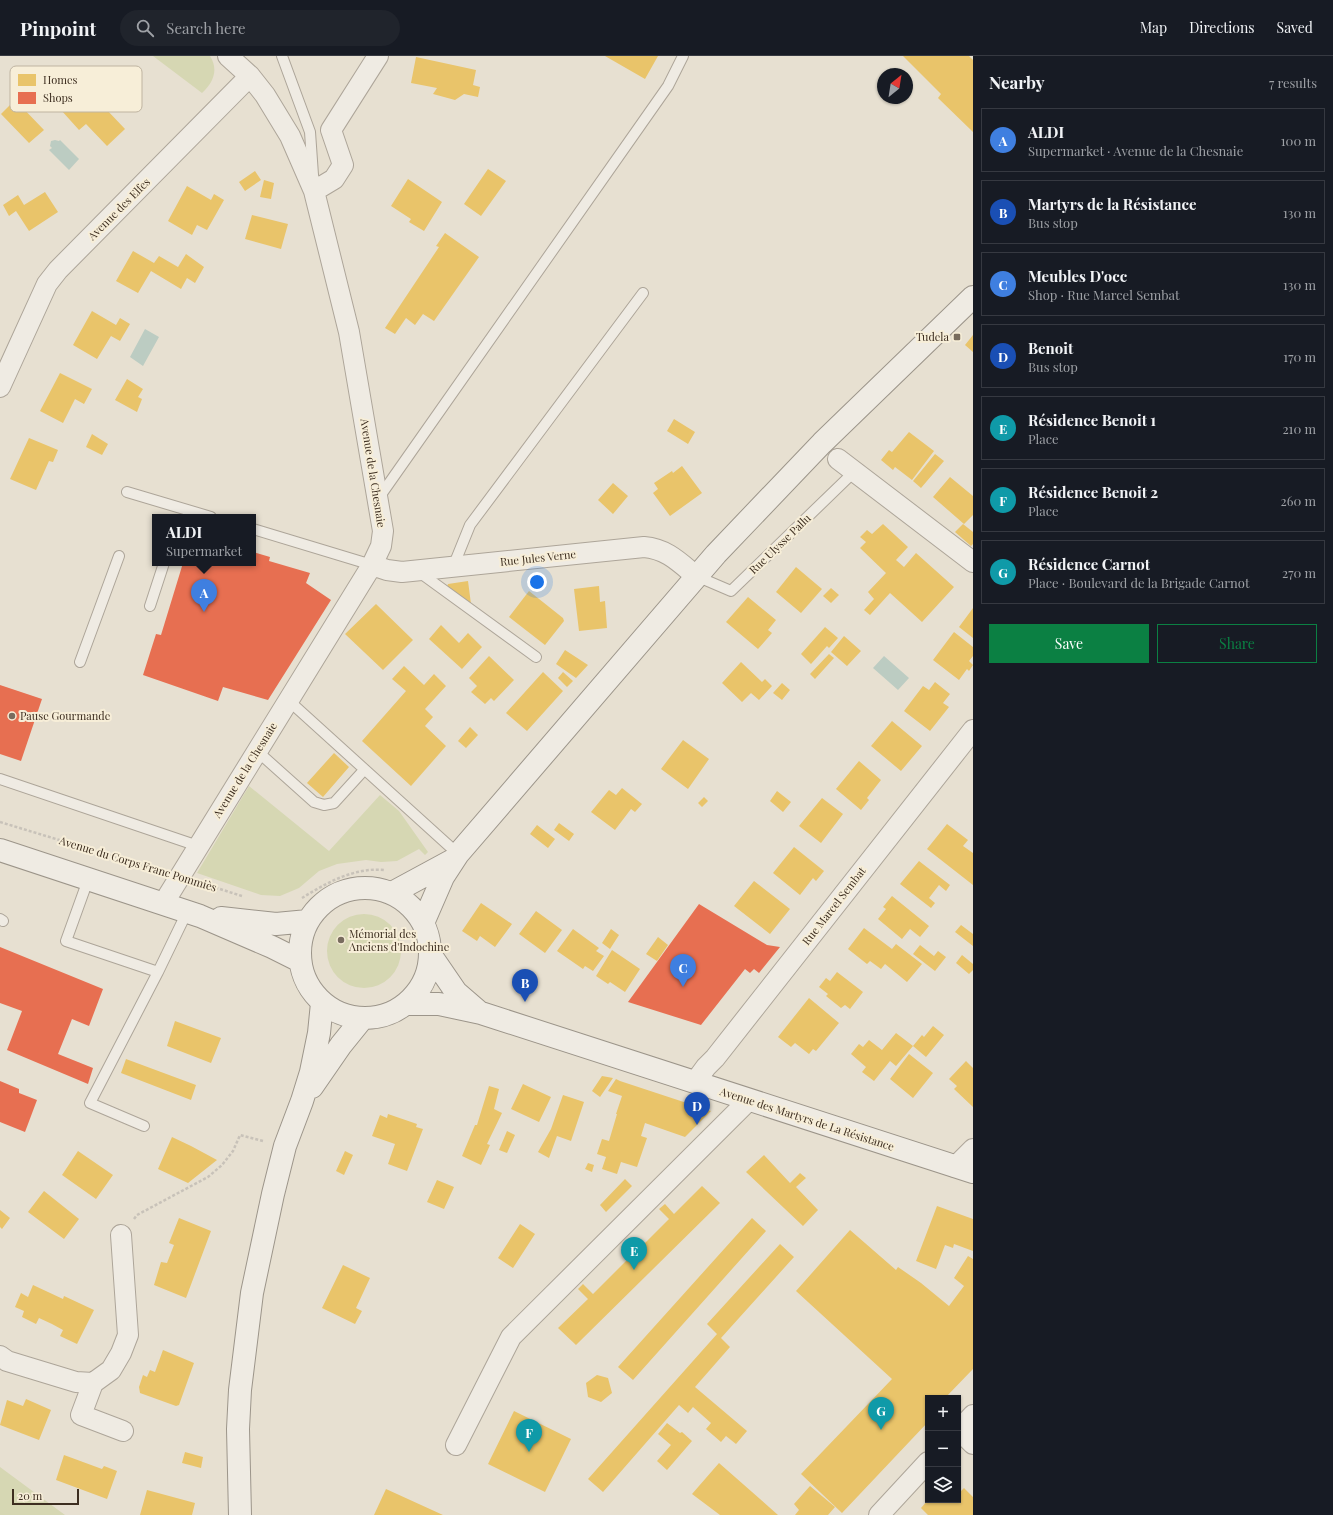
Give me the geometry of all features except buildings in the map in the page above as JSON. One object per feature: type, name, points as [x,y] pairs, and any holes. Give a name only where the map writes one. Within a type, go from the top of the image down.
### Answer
[{"type":"main road","points":[[423,923],[443,878],[456,857],[696,576],[822,443],[973,297]]},
{"type":"main road","points":[[0,850],[194,914],[272,947],[300,961]]},
{"type":"main road","points":[[392,893],[456,857]]},
{"type":"main road","points":[[365,888],[392,893],[410,906],[419,916],[429,937],[430,962],[426,978],[418,992],[406,1004],[393,1012],[378,1017],[362,1019],[341,1014],[322,1003],[311,991],[304,977],[300,961],[301,939],[308,921],[324,902],[343,891],[365,888]]},
{"type":"main road","points":[[194,914],[276,924],[308,921]]},
{"type":"main road","name":"Avenue des Martyrs de La Résistance","points":[[430,954],[456,992],[481,1013]]},
{"type":"main road","points":[[240,1515],[238,1429],[240,1390],[247,1326],[258,1261],[285,1146],[302,1102],[311,1072],[319,1033],[322,1003]]},
{"type":"main road","name":"Avenue des Martyrs de La Résistance","points":[[406,1004],[439,1004],[481,1013],[964,1170]]},
{"type":"main road","points":[[302,1102],[341,1045],[362,1019]]},
{"type":"street","points":[[228,56],[250,76]]},
{"type":"street","points":[[314,191],[334,179],[343,165],[331,130],[378,56]]},
{"type":"street","name":"Avenue de la Chesnaie","points":[[163,904],[372,565],[380,546],[383,531],[349,332],[314,191],[290,136],[265,95],[250,76]]},
{"type":"street","name":"Avenue des Elfes","points":[[0,387],[47,284],[250,76]]},
{"type":"street","points":[[838,459],[973,562]]},
{"type":"street","name":"Rue Jules Verne","points":[[372,565],[387,570],[402,572],[644,547],[656,548],[666,553],[676,559],[696,576]]},
{"type":"street","name":"Rue Marcel Sembat","points":[[695,1082],[973,730]]},
{"type":"street","points":[[456,1445],[511,1337],[749,1100]]},
{"type":"street","points":[[964,1170],[973,1149]]},
{"type":"street","points":[[0,1356],[7,1361],[76,1382],[93,1382],[111,1370],[121,1354],[128,1335],[121,1235]]},
{"type":"street","points":[[93,1382],[81,1415],[123,1431]]},
{"type":"street","points":[[961,1427],[973,1415]]},
{"type":"street","points":[[959,1431],[973,1444]]},
{"type":"street","points":[[878,1515],[925,1465]]},
{"type":"lane","points":[[282,56],[310,132],[314,191]]},
{"type":"lane","points":[[378,499],[668,86],[683,56]]},
{"type":"lane","points":[[453,567],[470,525],[643,294]]},
{"type":"lane","name":"Rue Ulysse Pallu","points":[[696,576],[731,590],[855,471]]},
{"type":"lane","points":[[127,492],[180,513]]},
{"type":"lane","points":[[256,531],[372,565]]},
{"type":"lane","points":[[80,662],[119,556]]},
{"type":"lane","points":[[150,606],[163,566]]},
{"type":"lane","points":[[418,570],[536,657]]},
{"type":"lane","points":[[288,700],[456,857]]},
{"type":"lane","points":[[257,751],[314,802],[324,805],[334,803],[364,770]]},
{"type":"lane","points":[[0,779],[198,846]]},
{"type":"lane","points":[[88,880],[66,941],[158,972]]},
{"type":"lane","points":[[144,1126],[90,1103],[158,972],[194,914]]},
{"type":"path","name":"Avenue du Corps Franc Pommiès","points":[[0,822],[247,898]]},
{"type":"path","points":[[296,902],[337,879],[366,870],[386,870]]},
{"type":"path","points":[[121,1235],[137,1215],[208,1177],[222,1165],[233,1151],[240,1135],[285,1146]]},
{"type":"green space","points":[[153,56],[210,56],[214,66],[214,76],[212,81],[202,93]]},
{"type":"green space","points":[[249,786],[329,851],[380,795],[399,811],[428,852],[425,855],[419,849],[397,861],[381,862],[366,860],[337,864],[319,871],[299,888],[280,896],[261,895],[197,873]]},
{"type":"green space","points":[[357,914],[371,914],[385,920],[395,930],[401,944],[401,958],[395,972],[385,982],[371,988],[357,988],[343,982],[333,972],[327,958],[327,944],[333,930],[343,920]]},
{"type":"green space","points":[[0,1467],[65,1515],[0,1515]]},
{"type":"shaded area","points":[[60,140],[79,159],[69,170],[49,150],[52,148],[50,146],[51,141]]},
{"type":"shaded area","points":[[145,329],[159,337],[143,366],[130,357]]},
{"type":"shaded area","points":[[884,656],[909,678],[898,690],[873,668]]},
{"type":"place","name":"Tudela","points":[[957,337]]},
{"type":"place","name":"ALDI","points":[[204,612]]},
{"type":"place","name":"Pause Gourmande","points":[[12,716]]},
{"type":"place","name":"Mémorial des Anciens d'Indochine","points":[[341,940]]},
{"type":"place","name":"Meubles D'occ","points":[[683,987]]},
{"type":"place","name":"Martyrs de la Résistance","points":[[525,1002]]},
{"type":"place","name":"Benoit","points":[[697,1125]]},
{"type":"place","name":"Résidence Benoit 1","points":[[634,1270]]},
{"type":"place","name":"Résidence Carnot","points":[[881,1430]]},
{"type":"place","name":"Résidence Benoit 2","points":[[529,1452]]}]
